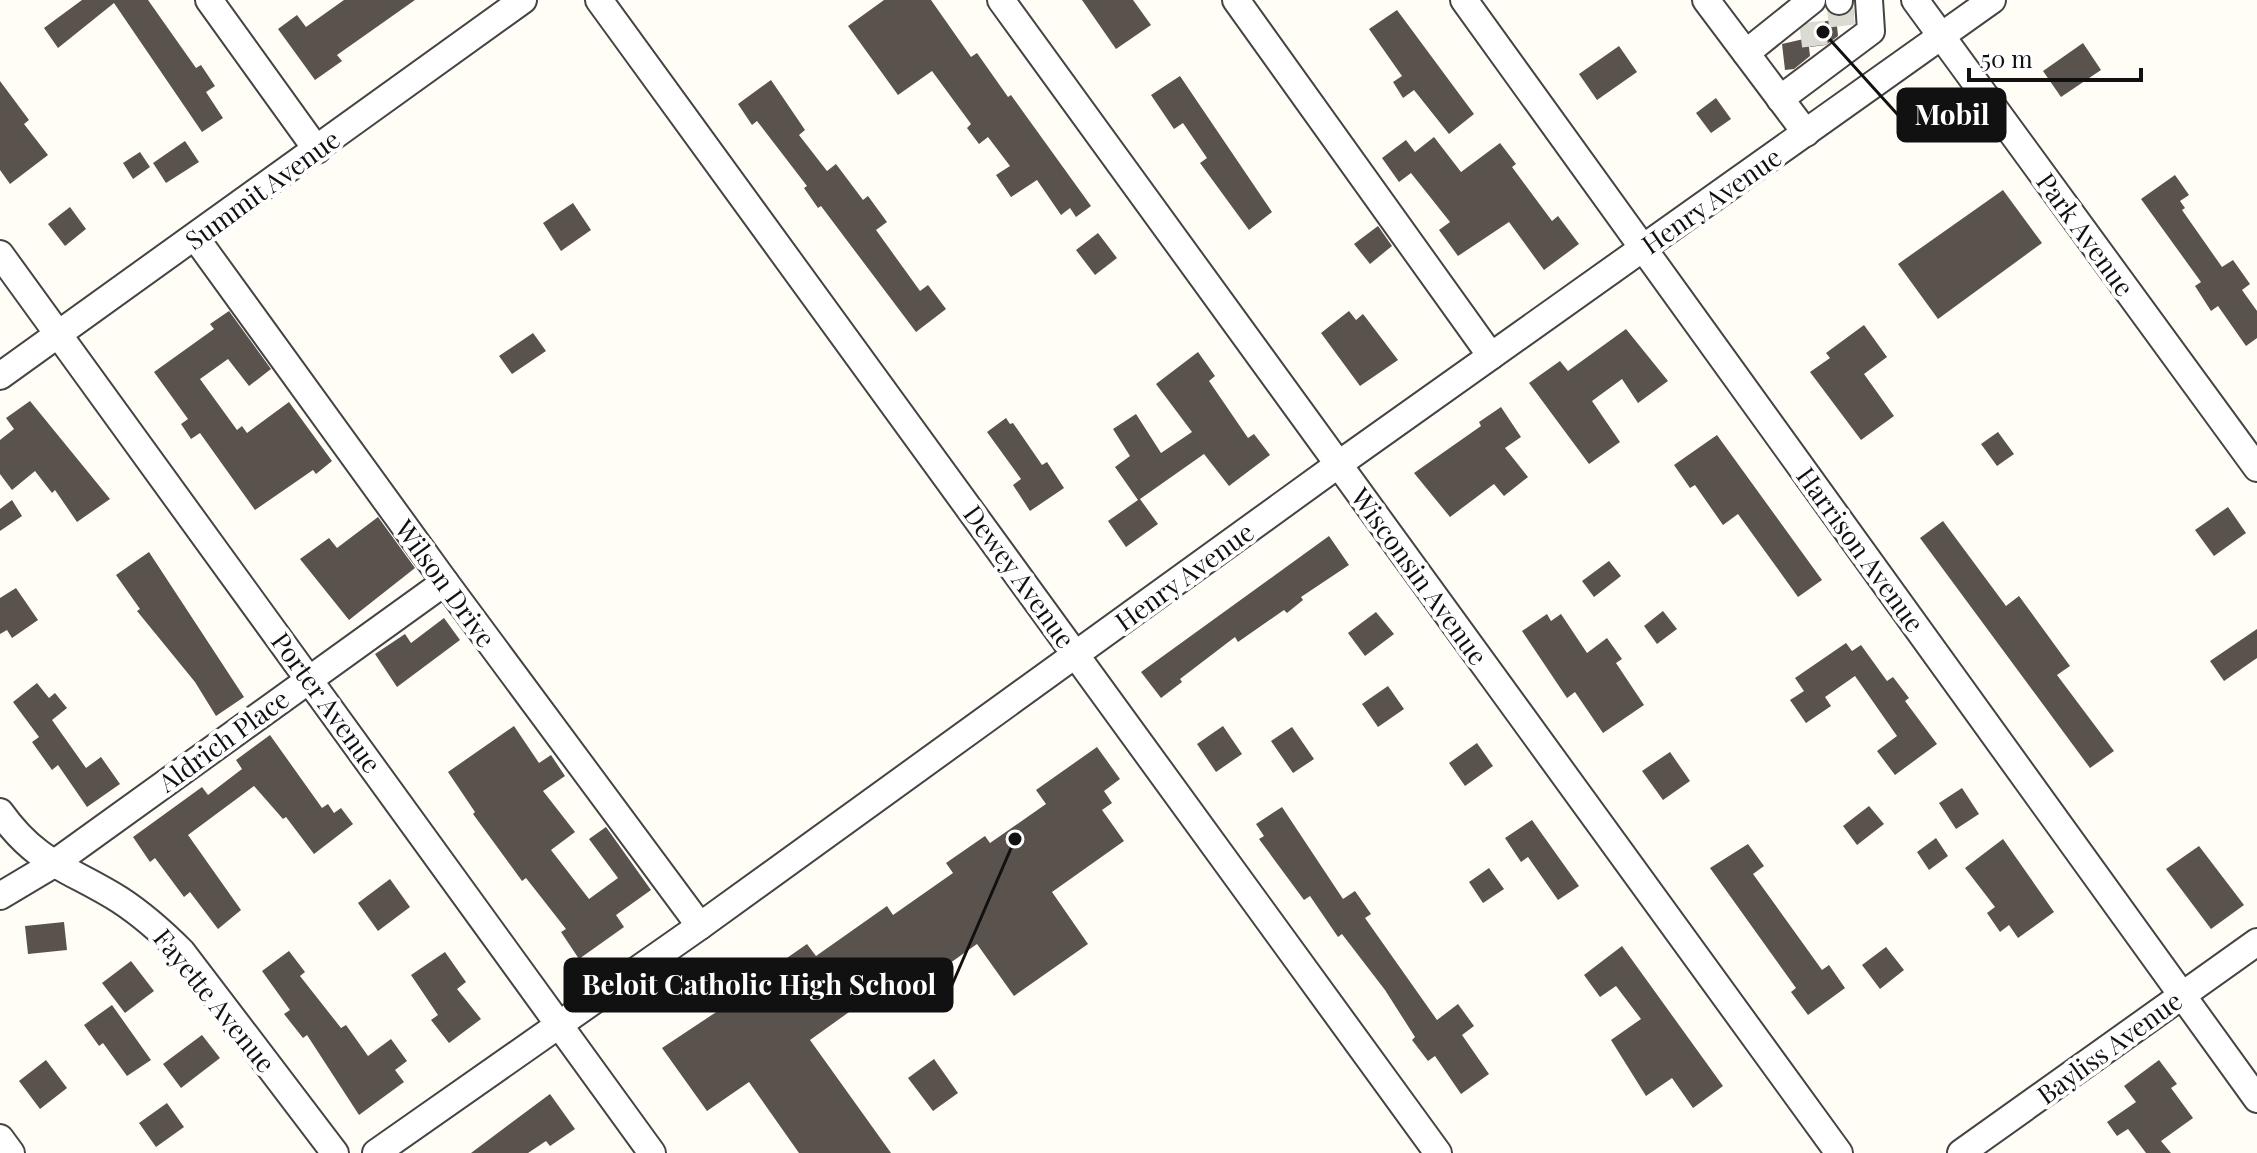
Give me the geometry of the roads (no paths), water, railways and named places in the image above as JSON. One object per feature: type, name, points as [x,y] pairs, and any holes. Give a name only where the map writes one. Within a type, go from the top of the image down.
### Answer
[{"type":"street","points":[[209,0],[317,150]]},
{"type":"street","name":"Summit Avenue","points":[[0,376],[523,0]]},
{"type":"street","name":"Dewey Avenue","points":[[599,0],[1438,1153]]},
{"type":"street","name":"Wisconsin Avenue","points":[[1001,0],[1839,1153]]},
{"type":"street","points":[[1236,0],[1491,356]]},
{"type":"street","name":"Harrison Avenue","points":[[1464,0],[2257,1099]]},
{"type":"street","points":[[1706,0],[1806,133]]},
{"type":"street","points":[[1746,53],[1841,19],[1871,31],[1869,0]]},
{"type":"street","name":"Park Avenue","points":[[1915,0],[2257,468]]},
{"type":"street","name":"Henry Avenue","points":[[376,1153],[700,926],[1339,464],[1992,0]]},
{"type":"street","points":[[1780,99],[1813,28]]},
{"type":"street","name":"Wilson Drive","points":[[195,237],[700,926]]},
{"type":"street","name":"Porter Avenue","points":[[0,254],[310,677],[652,1153]]},
{"type":"street","name":"Aldrich Place","points":[[0,896],[52,865],[445,582]]},
{"type":"street","name":"Fayette Avenue","points":[[0,812],[31,849],[52,865],[118,899],[153,923],[182,952],[335,1153]]},
{"type":"street","name":"Bayliss Avenue","points":[[1961,1153],[2257,942]]},
{"type":"street","points":[[0,1138],[11,1153]]},
{"type":"tunnel","points":[[1839,1],[1842,26]]},
{"type":"tunnel","points":[[1812,22],[1815,46]]},
{"type":"place","name":"Mobil","points":[[1823,32]]},
{"type":"place","name":"Beloit Catholic High School","points":[[1015,839]]}]
